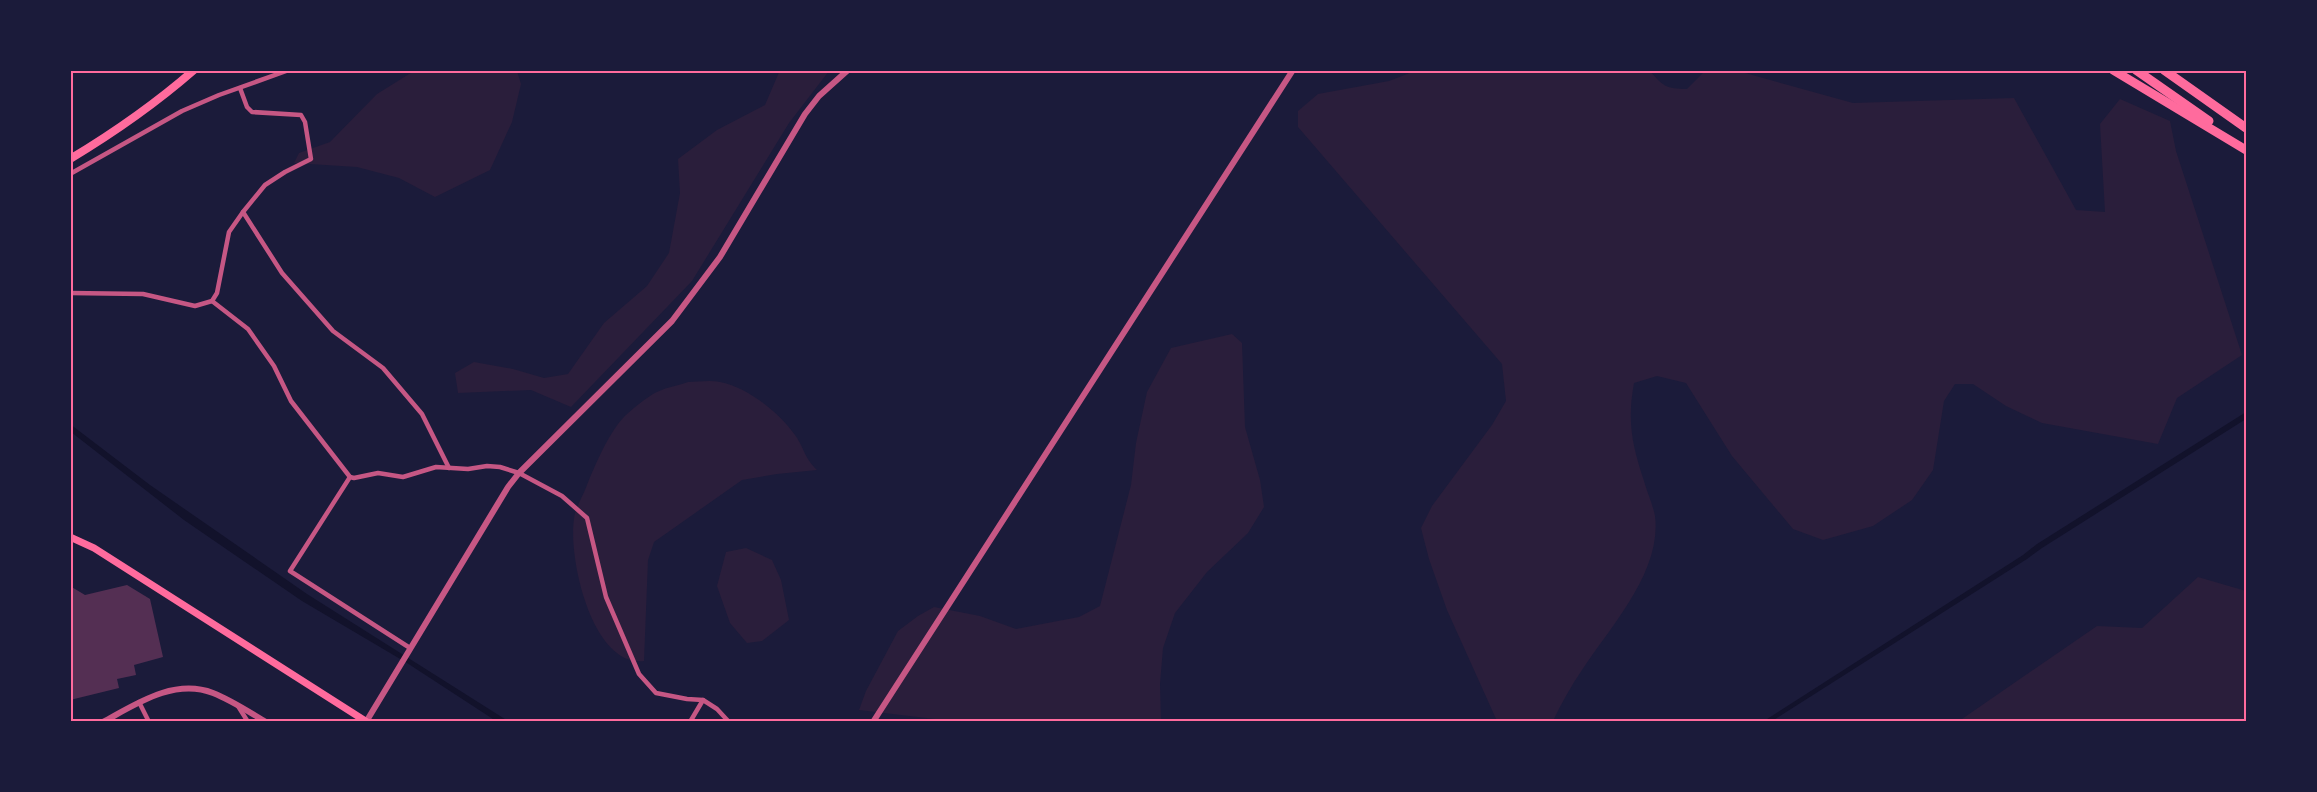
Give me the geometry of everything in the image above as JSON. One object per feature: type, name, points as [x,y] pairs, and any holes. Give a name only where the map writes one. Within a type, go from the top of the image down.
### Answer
[{"type":"highway","points":[[2113,70],[2247,148]]},
{"type":"highway","points":[[2136,70],[2247,148]]},
{"type":"highway","points":[[2164,70],[2247,128]]},
{"type":"main road","points":[[70,159],[122,127],[194,70]]},
{"type":"main road","points":[[70,537],[94,548],[366,721]]},
{"type":"street","points":[[70,174],[182,111],[290,70]]},
{"type":"street","points":[[366,721],[496,504],[519,473],[672,321],[720,257],[805,114],[819,96],[848,70]]},
{"type":"street","points":[[873,722],[1293,70]]},
{"type":"street","points":[[70,293],[143,294],[195,306],[212,301],[217,293],[230,232],[243,212],[265,185],[285,171],[311,159],[305,122],[301,115],[252,111],[247,107],[240,88]]},
{"type":"street","points":[[243,212],[282,273],[333,331],[383,368],[423,414],[449,468]]},
{"type":"street","points":[[212,301],[248,329],[274,366],[291,401],[350,477],[378,473],[403,477],[436,467],[468,469],[487,466],[500,467],[519,473],[562,496],[587,518],[606,597],[639,674],[656,693],[703,700],[717,709],[729,722]]},
{"type":"street","points":[[350,477],[290,571],[409,649]]},
{"type":"street","points":[[103,722],[139,702],[168,691],[192,688],[213,693],[266,722]]},
{"type":"street","points":[[690,722],[703,700]]},
{"type":"street","points":[[139,702],[149,722]]},
{"type":"street","points":[[238,706],[248,722]]},
{"type":"shaded area","points":[[780,70],[829,71],[789,123],[692,281],[571,407],[531,390],[458,393],[455,373],[474,362],[513,369],[544,378],[568,374],[604,323],[647,286],[669,253],[680,193],[678,159],[717,130],[765,105]]},
{"type":"shaded area","points":[[414,71],[517,71],[521,84],[512,122],[490,170],[435,197],[399,178],[357,167],[294,163],[299,153],[330,142],[377,94]]},
{"type":"shaded area","points":[[1415,71],[1650,71],[1666,86],[1687,89],[1705,71],[1738,71],[1853,103],[2014,98],[2076,210],[2105,212],[2100,124],[2120,99],[2170,121],[2176,151],[2242,355],[2177,398],[2158,444],[2042,423],[2006,406],[1973,384],[1955,384],[1944,401],[1933,470],[1912,500],[1873,526],[1823,540],[1793,529],[1732,456],[1686,383],[1657,376],[1634,383],[1631,409],[1632,433],[1636,456],[1655,516],[1655,537],[1642,578],[1632,598],[1574,682],[1553,721],[1497,721],[1447,610],[1421,528],[1432,506],[1492,425],[1506,401],[1502,364],[1298,127],[1298,111],[1318,94],[1389,81]]},
{"type":"shaded area","points":[[1232,334],[1242,343],[1245,427],[1260,480],[1264,507],[1248,533],[1207,572],[1175,613],[1163,648],[1160,684],[1161,721],[960,722],[859,710],[866,691],[898,631],[934,607],[980,616],[1016,629],[1079,617],[1100,606],[1131,485],[1136,443],[1147,392],[1171,348]]},
{"type":"shaded area","points":[[688,382],[720,382],[752,395],[789,427],[817,470],[742,480],[654,542],[648,560],[644,661],[626,658],[610,647],[597,629],[587,607],[575,558],[573,537],[577,506],[609,438],[621,420],[653,394]]},
{"type":"shaded area","points":[[2246,412],[2246,419],[1772,721],[1764,721],[2037,544]]},
{"type":"shaded area","points":[[70,424],[150,485],[307,594],[508,721],[496,721],[407,663],[302,601],[184,520],[71,432]]},
{"type":"shaded area","points":[[746,548],[772,560],[781,580],[789,620],[762,641],[747,643],[730,623],[717,586],[726,552]]},
{"type":"shaded area","points":[[2198,577],[2246,591],[2246,721],[1959,721],[2097,626],[2142,628]]},
{"type":"building","points":[[127,585],[150,599],[163,657],[134,665],[136,675],[117,679],[119,688],[70,700],[70,586],[85,595]]}]
